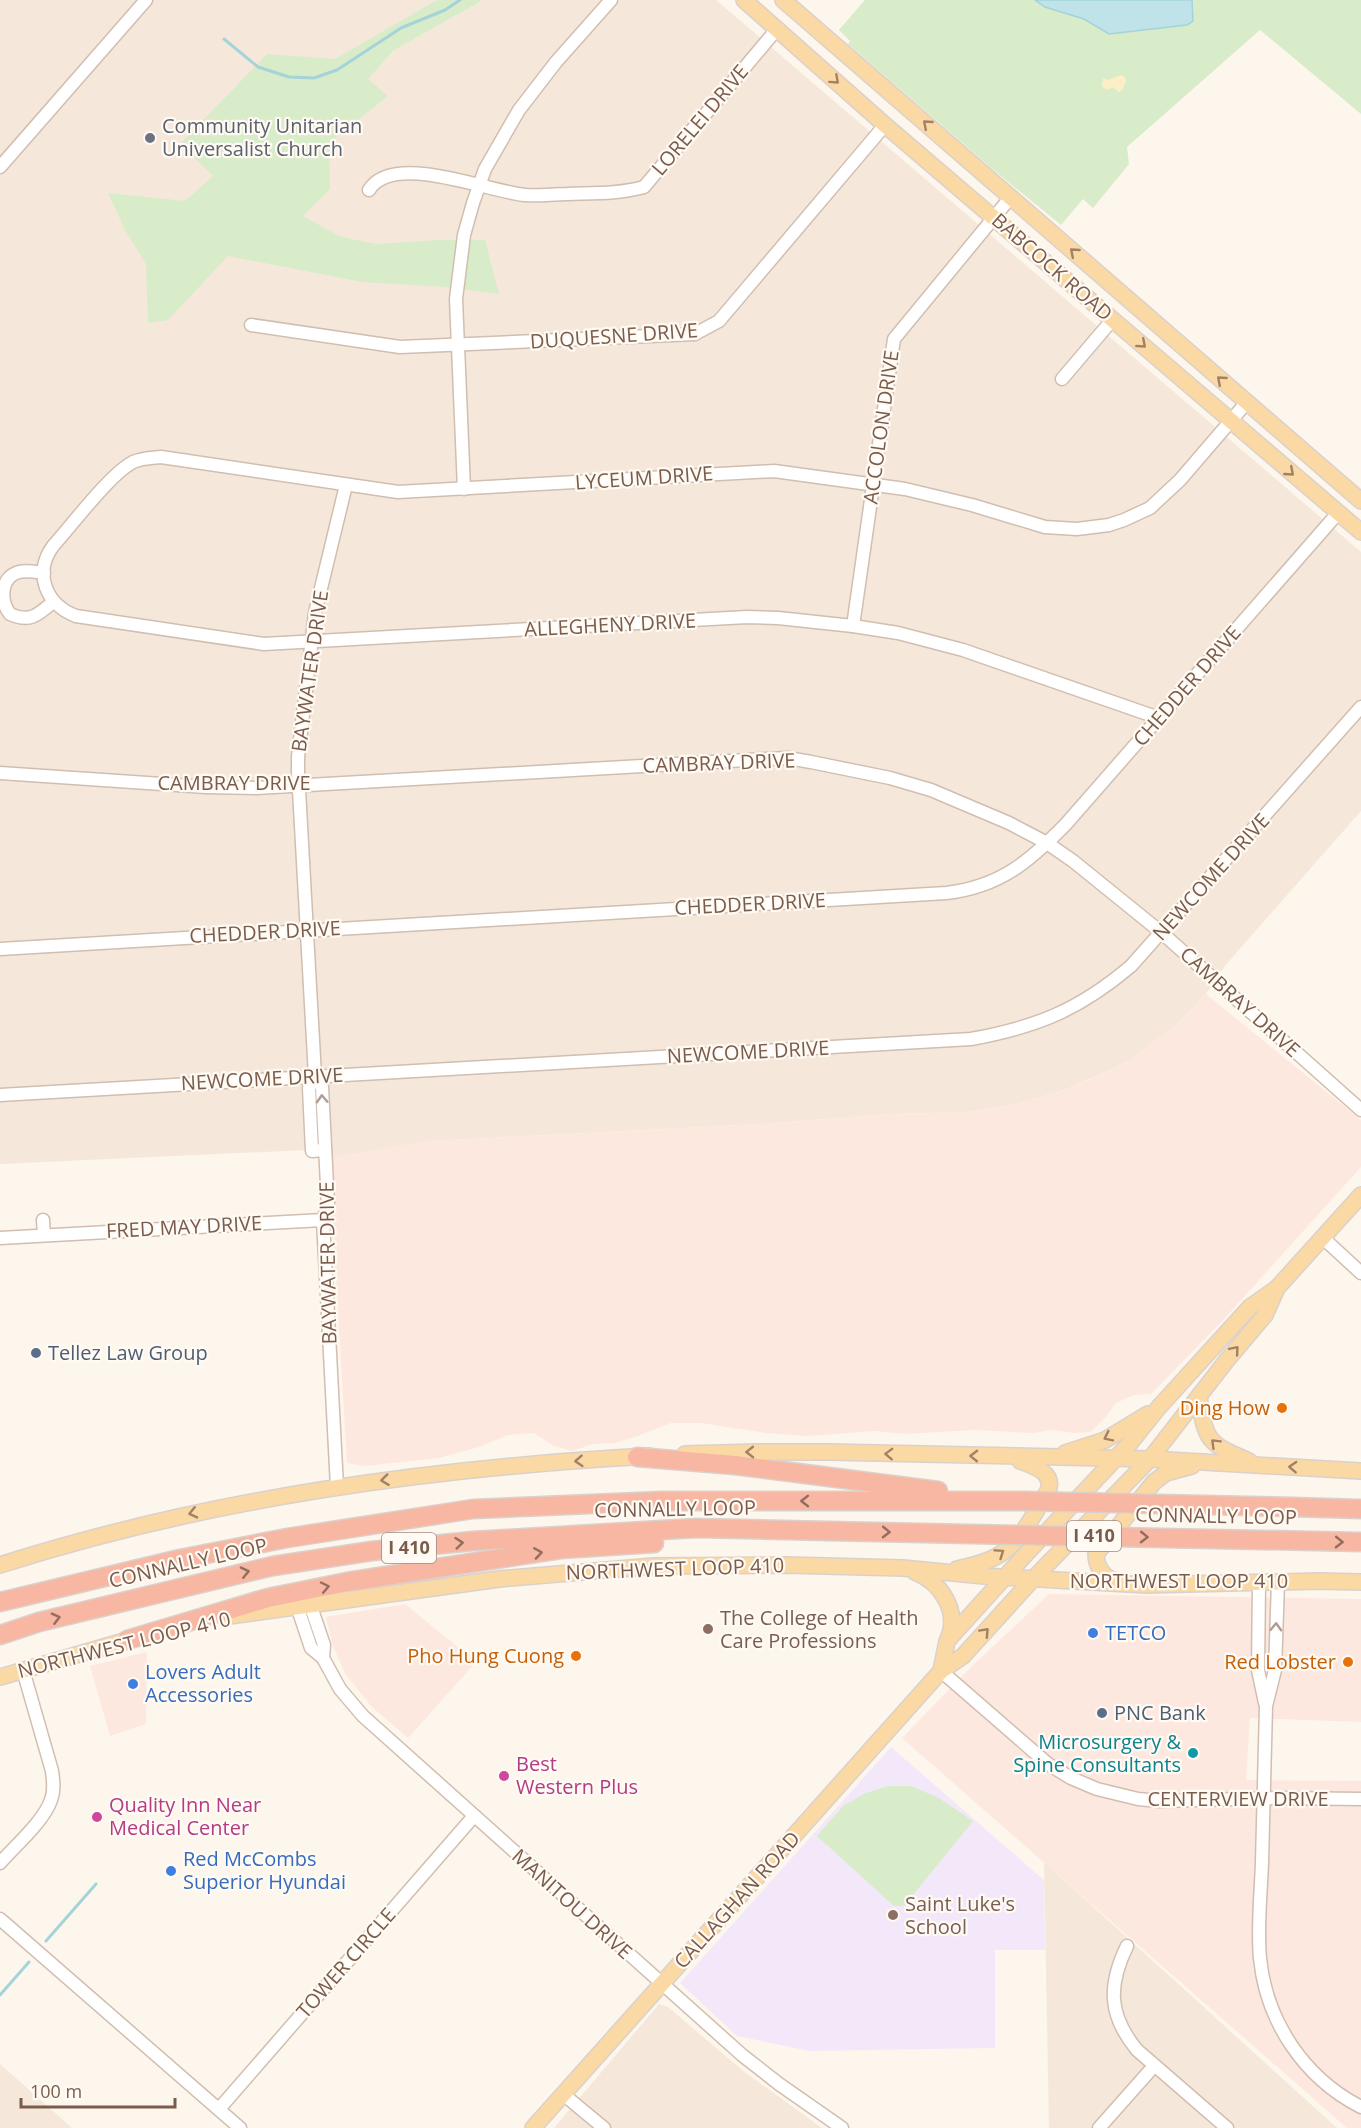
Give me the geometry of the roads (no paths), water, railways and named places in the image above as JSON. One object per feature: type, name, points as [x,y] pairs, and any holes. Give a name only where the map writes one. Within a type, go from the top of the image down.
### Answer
[{"type":"highway","points":[[638,1457],[735,1466],[1023,1501]]},
{"type":"highway","name":"CONNALLY LOOP","points":[[0,1602],[190,1557],[287,1538],[473,1509],[662,1501],[1023,1501],[1361,1509]]},
{"type":"highway","name":"CONNALLY LOOP","points":[[0,1635],[62,1617],[273,1566],[372,1551],[473,1541],[696,1528],[1361,1542]]},
{"type":"highway","points":[[127,1640],[268,1598],[347,1582],[561,1549],[828,1531]]},
{"type":"main road","name":"BABCOCK ROAD","points":[[744,0],[885,125],[1361,532]]},
{"type":"main road","name":"BABCOCK ROAD","points":[[783,0],[1361,501]]},
{"type":"main road","points":[[807,56],[824,36]]},
{"type":"main road","name":"CALLAGHAN ROAD","points":[[947,1641],[1116,1459],[1159,1407],[1250,1307],[1277,1288],[1361,1195]]},
{"type":"main road","name":"CALLAGHAN ROAD","points":[[533,2128],[941,1671],[963,1656],[1150,1459],[1264,1315],[1277,1288]]},
{"type":"main road","points":[[1199,1396],[1202,1419],[1211,1441],[1221,1449],[1260,1466]]},
{"type":"main road","points":[[1042,1458],[1081,1449],[1105,1440],[1159,1407]]},
{"type":"main road","points":[[0,1565],[96,1536],[199,1512],[337,1487],[498,1467],[638,1457],[758,1452],[1150,1459],[1361,1471]]},
{"type":"main road","points":[[945,1572],[981,1563],[1002,1553],[1022,1533],[1048,1491],[1051,1484],[1050,1479],[1035,1466],[1008,1457]]},
{"type":"main road","points":[[1146,1585],[1105,1577],[1096,1562],[1096,1554],[1154,1482],[1166,1473],[1207,1463]]},
{"type":"main road","name":"NORTHWEST LOOP 410","points":[[0,1677],[127,1640],[228,1617],[499,1579],[621,1568],[786,1565],[903,1568],[1033,1580],[1146,1585],[1361,1582]]},
{"type":"main road","points":[[903,1568],[924,1576],[943,1594],[952,1616],[952,1629],[941,1671]]},
{"type":"street","points":[[0,167],[146,0]]},
{"type":"street","points":[[464,489],[456,299],[464,235],[485,169],[519,110],[556,62],[610,0]]},
{"type":"street","name":"LORELEI DRIVE","points":[[369,190],[381,177],[409,174],[434,175],[528,195],[617,193],[644,188],[777,29]]},
{"type":"street","name":"DUQUESNE DRIVE","points":[[251,325],[382,345],[411,347],[695,334],[710,328],[719,321],[885,125]]},
{"type":"street","name":"ACCOLON DRIVE","points":[[853,626],[894,339],[1010,198]]},
{"type":"street","points":[[1062,379],[1113,319]]},
{"type":"street","name":"LYCEUM DRIVE","points":[[44,573],[46,555],[118,473],[134,462],[146,458],[171,458],[398,492],[774,471],[940,496],[1045,527],[1093,528],[1124,520],[1150,508],[1180,480],[1247,402]]},
{"type":"street","name":"BAYWATER DRIVE","points":[[337,1487],[323,1220],[328,1205],[322,1087],[315,1076],[298,757],[315,613],[346,485]]},
{"type":"street","name":"CHEDDER DRIVE","points":[[0,949],[960,892],[987,885],[1024,864],[1066,824],[1338,513]]},
{"type":"street","points":[[17,572],[44,573],[50,598],[37,616],[25,619],[10,615],[2,604],[1,592],[4,584],[17,572]]},
{"type":"street","name":"ALLEGHENY DRIVE","points":[[50,598],[67,613],[76,616],[264,644],[747,617],[853,626],[898,633],[963,650],[1159,718]]},
{"type":"street","name":"NEWCOME DRIVE","points":[[0,1095],[971,1039],[1030,1026],[1084,1001],[1131,966],[1361,707]]},
{"type":"street","name":"CAMBRAY DRIVE","points":[[0,773],[206,787],[256,788],[788,758],[891,778],[931,790],[1009,823],[1047,843],[1114,892],[1361,1110]]},
{"type":"street","name":"BAYWATER DRIVE","points":[[315,1076],[309,1088],[312,1144],[325,1144]]},
{"type":"street","points":[[43,1220],[44,1235]]},
{"type":"street","name":"FRED MAY DRIVE","points":[[0,1238],[323,1220]]},
{"type":"street","points":[[1322,1237],[1361,1273]]},
{"type":"street","points":[[1259,1582],[1258,1670],[1266,1706]]},
{"type":"street","points":[[1278,1582],[1275,1670],[1266,1706],[1259,1940],[1263,1979],[1268,1998],[1285,2036],[1307,2067],[1335,2091],[1361,2107]]},
{"type":"street","name":"MANITOU DRIVE","points":[[303,1605],[310,1648],[322,1658],[330,1674],[351,1703],[742,2055],[842,2128]]},
{"type":"street","points":[[0,1863],[45,1813],[52,1799],[54,1784],[23,1670]]},
{"type":"street","name":"CENTERVIEW DRIVE","points":[[941,1671],[1048,1764],[1071,1778],[1097,1789],[1138,1799],[1159,1801],[1263,1798],[1361,1799]]},
{"type":"street","name":"TOWER CIRCLE","points":[[219,2109],[474,1816]]},
{"type":"street","points":[[0,1919],[240,2128]]},
{"type":"street","points":[[1127,1946],[1118,1964],[1114,1981],[1114,2006],[1127,2038],[1155,2066],[1227,2128]]},
{"type":"street","points":[[1099,2128],[1155,2066]]},
{"type":"street","points":[[563,2094],[604,2128]]},
{"type":"water","points":[[1035,0],[1192,0],[1193,21],[1187,25],[1109,34],[1084,19],[1045,7]]},
{"type":"waterway","points":[[224,39],[258,67],[289,77],[314,78],[337,70],[401,28],[445,10],[460,0]]},
{"type":"waterway","points":[[46,1941],[96,1884]]},
{"type":"waterway","points":[[0,1995],[29,1962]]},
{"type":"place","name":"Community Unitarian Universalist Church","points":[[150,138]]},
{"type":"place","name":"Tellez Law Group","points":[[36,1353]]},
{"type":"place","name":"Ding How","points":[[1282,1408]]},
{"type":"place","name":"The College of Health Care Professions","points":[[708,1629]]},
{"type":"place","name":"TETCO","points":[[1093,1633]]},
{"type":"place","name":"Pho Hung Cuong","points":[[576,1656]]},
{"type":"place","name":"Red Lobster","points":[[1348,1662]]},
{"type":"place","name":"Lovers Adult Accessories","points":[[133,1684]]},
{"type":"place","name":"PNC Bank","points":[[1102,1713]]},
{"type":"place","name":"Microsurgery & Spine Consultants","points":[[1193,1753]]},
{"type":"place","name":"Best Western Plus","points":[[504,1776]]},
{"type":"place","name":"Quality Inn Near Medical Center","points":[[97,1817]]},
{"type":"place","name":"Red McCombs Superior Hyundai","points":[[171,1871]]},
{"type":"place","name":"Saint Luke's School","points":[[893,1915]]}]
